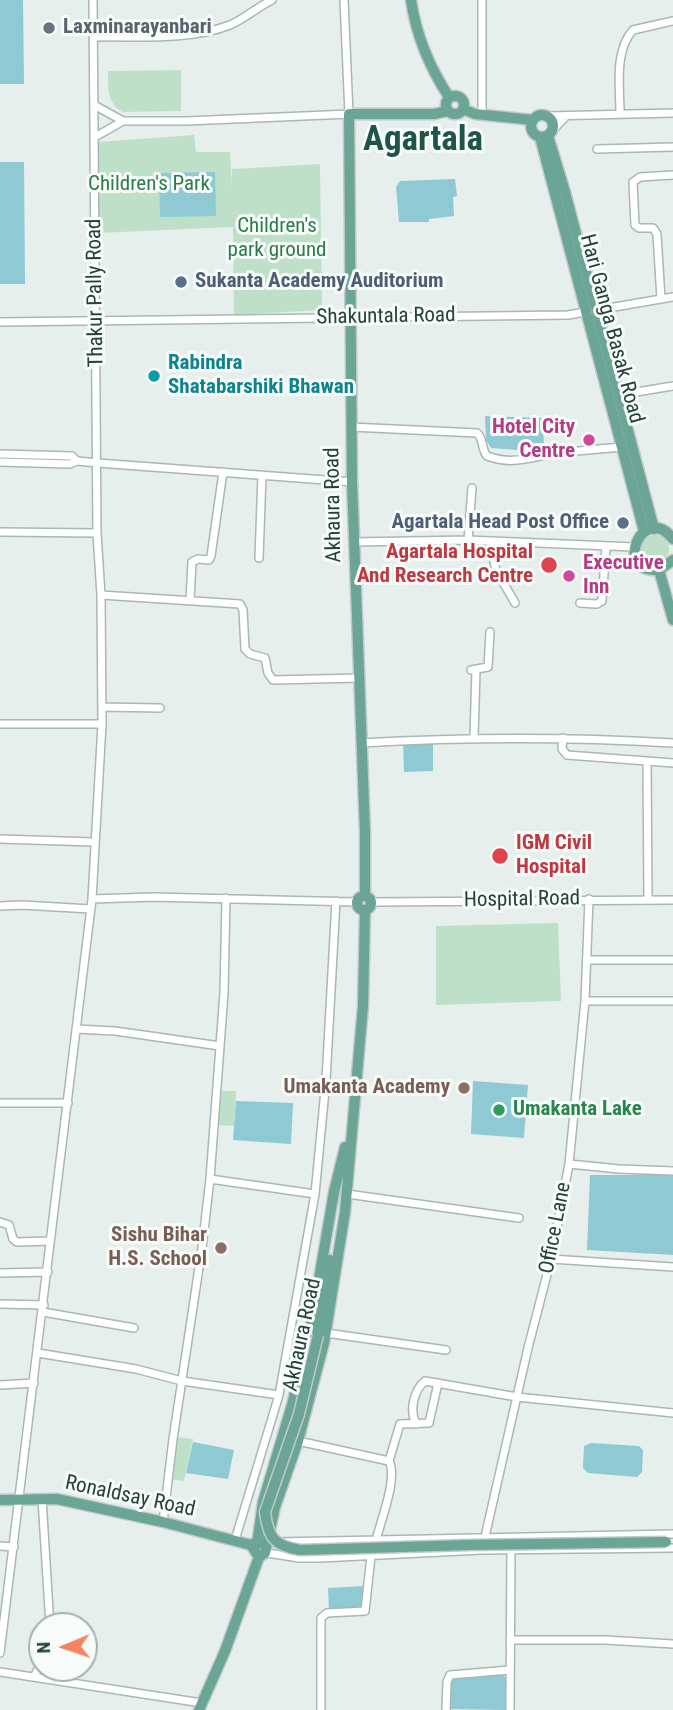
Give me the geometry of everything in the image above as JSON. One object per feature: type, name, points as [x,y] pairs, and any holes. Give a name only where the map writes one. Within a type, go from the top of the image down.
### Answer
[{"type":"main road","points":[[411,0],[424,51],[449,97]]},
{"type":"main road","points":[[349,114],[434,114],[448,111],[456,114],[463,109],[461,98],[449,97]]},
{"type":"main road","points":[[448,111],[446,102],[449,97]]},
{"type":"main road","points":[[463,109],[533,120],[538,116],[548,116],[553,122],[547,134],[532,131],[533,120]]},
{"type":"main road","name":"Akhaura Road","points":[[195,1703],[225,1651],[298,1441],[322,1334],[347,1194],[363,1006],[365,902],[352,482],[349,114]]},
{"type":"main road","name":"Hari Ganga Basak Road","points":[[547,134],[622,447],[649,530]]},
{"type":"main road","name":"Hari Ganga Basak Road","points":[[591,312],[618,395],[649,530]]},
{"type":"main road","points":[[673,539],[664,531],[649,530],[636,541],[634,547],[634,554],[641,565],[653,571],[673,560]]},
{"type":"main road","points":[[659,570],[673,620]]},
{"type":"main road","points":[[352,1119],[322,1334],[299,1414],[265,1512],[267,1529],[274,1540],[284,1548],[300,1550],[672,1541]]},
{"type":"main road","name":"Akhaura Road","points":[[259,1548],[262,1502],[292,1405],[310,1331],[334,1192],[352,1119]]},
{"type":"main road","name":"Ronaldsay Road","points":[[0,1500],[42,1499],[94,1506],[259,1548]]},
{"type":"street","name":"Thakur Pally Road","points":[[0,1653],[3,1608],[14,1547],[92,898],[93,842],[102,724],[101,595],[97,533],[93,0]]},
{"type":"street","points":[[94,37],[186,34],[215,30],[232,24],[260,3],[272,0]]},
{"type":"street","points":[[94,105],[123,121],[349,114],[344,0]]},
{"type":"street","points":[[482,0],[482,114]]},
{"type":"street","points":[[620,114],[621,51],[626,40],[633,30],[673,21]]},
{"type":"street","points":[[548,116],[673,113]]},
{"type":"street","points":[[547,134],[566,116]]},
{"type":"street","points":[[95,137],[123,121]]},
{"type":"street","points":[[597,149],[673,147]]},
{"type":"street","points":[[661,299],[657,234],[653,228],[639,228],[635,225],[633,182],[640,177],[673,175]]},
{"type":"street","name":"Shakuntala Road","points":[[0,321],[351,318],[591,312],[673,297]]},
{"type":"street","points":[[618,395],[673,386]]},
{"type":"street","points":[[351,427],[477,433],[487,456],[505,460],[523,461],[554,454],[622,447]]},
{"type":"street","points":[[0,454],[72,456],[78,461]]},
{"type":"street","points":[[0,462],[70,464],[78,461],[352,482]]},
{"type":"street","points":[[190,600],[192,562],[198,559],[209,560],[211,556],[223,472]]},
{"type":"street","points":[[259,558],[262,475]]},
{"type":"street","points":[[468,540],[471,488]]},
{"type":"street","points":[[0,532],[97,533]]},
{"type":"street","points":[[354,542],[468,540],[634,547]]},
{"type":"street","points":[[489,541],[496,570],[515,603]]},
{"type":"street","points":[[580,603],[597,604],[602,601],[606,546]]},
{"type":"street","points":[[101,595],[240,604],[243,610],[245,649],[250,654],[265,657],[268,673],[273,680],[360,678]]},
{"type":"street","points":[[474,737],[474,670],[488,667],[490,632]]},
{"type":"street","points":[[102,707],[160,708]]},
{"type":"street","points":[[0,724],[102,724]]},
{"type":"street","points":[[361,743],[474,737],[673,743]]},
{"type":"street","points":[[564,738],[562,749],[567,755],[673,762]]},
{"type":"street","points":[[646,761],[648,900]]},
{"type":"street","points":[[0,839],[93,842]]},
{"type":"street","name":"Hospital Road","points":[[92,898],[365,902],[673,900]]},
{"type":"street","points":[[163,1522],[210,1179],[220,1046],[226,898]]},
{"type":"street","name":"Office Lane","points":[[482,1550],[551,1259],[569,1164],[585,1001],[589,899]]},
{"type":"street","points":[[234,1540],[279,1395],[315,1194],[326,1080],[335,901]]},
{"type":"street","points":[[0,906],[90,909]]},
{"type":"street","points":[[588,960],[673,960]]},
{"type":"street","points":[[585,1001],[673,1000]]},
{"type":"street","points":[[76,1029],[115,1031],[220,1046]]},
{"type":"street","points":[[0,1103],[68,1103]]},
{"type":"street","points":[[569,1164],[673,1171]]},
{"type":"street","points":[[210,1179],[315,1194]]},
{"type":"street","points":[[347,1194],[519,1218]]},
{"type":"street","points":[[0,1222],[9,1225],[13,1239],[17,1242],[50,1241]]},
{"type":"street","points":[[551,1259],[673,1267]]},
{"type":"street","points":[[0,1273],[48,1272]]},
{"type":"street","points":[[0,1304],[43,1308],[134,1328]]},
{"type":"street","points":[[322,1334],[446,1350]]},
{"type":"street","points":[[38,1353],[125,1367],[182,1381],[279,1395]]},
{"type":"street","points":[[416,1424],[413,1408],[418,1387],[425,1381],[517,1397],[673,1413]]},
{"type":"street","points":[[0,1385],[34,1383]]},
{"type":"street","points":[[376,1540],[392,1479],[389,1461],[398,1426],[406,1423],[429,1423],[439,1383]]},
{"type":"street","points":[[298,1441],[389,1461]]},
{"type":"street","points":[[42,1499],[49,1612]]},
{"type":"street","points":[[259,1548],[376,1540],[484,1538],[672,1541]]},
{"type":"street","points":[[259,1548],[299,1558],[672,1541]]},
{"type":"street","points":[[0,1546],[14,1547]]},
{"type":"street","points":[[510,1710],[511,1550]]},
{"type":"street","points":[[321,1710],[321,1618],[327,1613],[365,1611],[371,1556]]},
{"type":"street","points":[[510,1640],[605,1640],[673,1644]]},
{"type":"street","points":[[446,1710],[447,1682],[450,1675],[457,1672],[510,1670]]},
{"type":"street","points":[[0,1672],[28,1676]]},
{"type":"street","points":[[65,1682],[195,1703]]},
{"type":"green space","points":[[181,70],[181,111],[122,112],[113,104],[108,89],[108,71]]},
{"type":"green space","points":[[194,135],[196,152],[230,152],[232,186],[232,169],[320,164],[322,310],[234,315],[233,227],[98,233],[97,142]]},
{"type":"green space","points":[[655,535],[665,539],[669,549],[665,559],[655,563],[645,559],[641,549],[645,539]]},
{"type":"green space","points":[[558,923],[561,1001],[436,1005],[436,926]]},
{"type":"green space","points":[[219,1091],[236,1091],[234,1126],[216,1125]]},
{"type":"green space","points":[[177,1437],[193,1439],[184,1481],[171,1479]]},
{"type":"water","points":[[0,0],[23,0],[24,84],[0,84]]},
{"type":"water","points":[[0,162],[24,162],[25,284],[0,284]]},
{"type":"water","points":[[215,172],[216,216],[160,217],[159,173]]},
{"type":"water","points":[[455,179],[457,196],[453,197],[454,216],[429,219],[429,222],[399,222],[396,187],[400,181]]},
{"type":"water","points":[[485,416],[543,418],[544,452],[491,448],[486,440]]},
{"type":"water","points":[[403,742],[433,742],[433,771],[404,772]]},
{"type":"water","name":"Umakanta Lake","points":[[473,1081],[528,1085],[524,1138],[471,1134]]},
{"type":"water","points":[[236,1101],[293,1103],[291,1144],[233,1140]]},
{"type":"water","points":[[590,1175],[673,1175],[673,1255],[587,1250]]},
{"type":"water","points":[[193,1442],[234,1450],[228,1479],[186,1473]]},
{"type":"water","points":[[591,1443],[639,1446],[643,1450],[642,1472],[637,1477],[588,1473],[583,1468],[584,1446]]},
{"type":"water","points":[[364,1586],[364,1610],[329,1610],[328,1588]]},
{"type":"water","points":[[503,1675],[506,1678],[506,1710],[449,1709],[450,1684],[456,1676]]},
{"type":"place","name":"Laxminarayanbari","points":[[49,28]]},
{"type":"place","name":"Sukanta Academy Auditorium","points":[[181,282]]},
{"type":"place","name":"Rabindra Shatabarshiki Bhawan","points":[[154,376]]},
{"type":"place","name":"Hotel City Centre","points":[[589,440]]},
{"type":"place","name":"Agartala Head Post Office","points":[[623,523]]},
{"type":"place","name":"Agartala Hospital And Research Centre","points":[[549,565]]},
{"type":"place","name":"Executive Inn","points":[[569,576]]},
{"type":"place","name":"IGM Civil Hospital","points":[[500,856]]},
{"type":"place","name":"Umakanta Academy","points":[[464,1088]]},
{"type":"place","name":"Umakanta Lake","points":[[499,1110]]},
{"type":"place","name":"Sishu Bihar H.S. School","points":[[221,1248]]},
{"type":"district","name":"Agartala","points":[[423,141]]},
{"type":"park label","name":"Children's Park","points":[[149,185]]},
{"type":"park label","name":"Children's park ground","points":[[277,239]]}]
